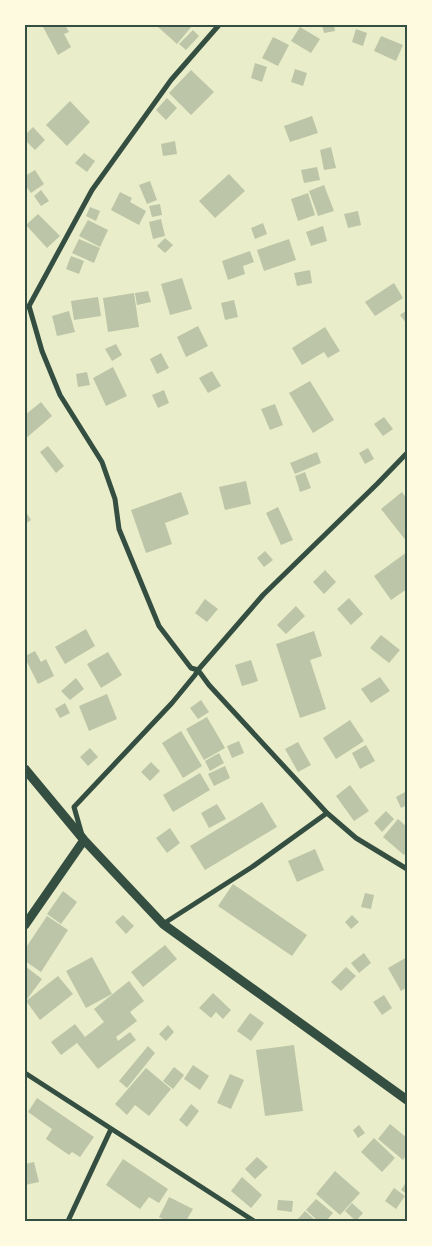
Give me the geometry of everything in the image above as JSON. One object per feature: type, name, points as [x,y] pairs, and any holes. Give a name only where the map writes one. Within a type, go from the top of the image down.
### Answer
[{"type":"street","points":[[219,25],[171,80],[92,190],[27,307],[60,395],[102,462],[115,499],[119,529],[159,626],[191,668],[198,670],[215,692],[327,812],[356,838],[407,869]]},
{"type":"street","points":[[84,840],[74,807],[172,703],[262,595],[407,453]]},
{"type":"street","points":[[25,769],[84,840],[163,924],[407,1100]]},
{"type":"street","points":[[163,924],[252,867],[327,812]]},
{"type":"street","points":[[25,925],[84,840]]},
{"type":"street","points":[[25,1073],[254,1221]]},
{"type":"street","points":[[68,1221],[111,1128]]},
{"type":"building","points":[[42,25],[65,25],[69,32],[64,34],[71,47],[58,55]]},
{"type":"building","points":[[160,25],[192,26],[177,44],[158,27]]},
{"type":"building","points":[[322,25],[334,25],[335,31],[324,33]]},
{"type":"building","points":[[300,27],[320,39],[311,53],[291,41]]},
{"type":"building","points":[[356,29],[367,33],[363,46],[352,42]]},
{"type":"building","points":[[193,30],[199,36],[186,50],[179,44]]},
{"type":"building","points":[[381,36],[403,45],[396,61],[374,51]]},
{"type":"building","points":[[273,37],[289,45],[278,66],[262,58]]},
{"type":"building","points":[[255,63],[267,67],[262,82],[251,78]]},
{"type":"building","points":[[295,69],[307,73],[303,86],[291,82]]},
{"type":"building","points":[[191,70],[214,92],[191,115],[169,93]]},
{"type":"building","points":[[167,98],[177,108],[166,120],[156,110]]},
{"type":"building","points":[[70,101],[90,122],[67,146],[46,125]]},
{"type":"building","points":[[312,116],[318,133],[290,142],[284,126]]},
{"type":"building","points":[[33,127],[45,140],[35,150],[25,140],[25,135]]},
{"type":"building","points":[[175,141],[177,154],[163,156],[161,144]]},
{"type":"building","points":[[331,147],[336,168],[324,170],[320,150]]},
{"type":"building","points":[[84,153],[95,161],[87,172],[75,163]]},
{"type":"building","points":[[317,167],[320,180],[304,183],[301,170]]},
{"type":"building","points":[[35,170],[44,184],[31,193],[25,185],[25,176]]},
{"type":"building","points":[[229,174],[245,191],[215,218],[199,201]]},
{"type":"building","points":[[150,181],[157,200],[147,204],[139,185]]},
{"type":"building","points":[[324,185],[334,211],[318,216],[309,191]]},
{"type":"building","points":[[41,190],[49,201],[41,206],[34,196]]},
{"type":"building","points":[[120,192],[132,198],[130,202],[146,211],[139,225],[111,210]]},
{"type":"building","points":[[308,193],[315,215],[298,221],[291,199]]},
{"type":"building","points":[[160,204],[162,215],[152,217],[149,206]]},
{"type":"building","points":[[90,207],[100,211],[96,221],[86,216]]},
{"type":"building","points":[[358,211],[361,225],[348,228],[344,214]]},
{"type":"building","points":[[38,214],[60,236],[47,248],[26,225]]},
{"type":"building","points":[[161,219],[165,236],[153,239],[149,222]]},
{"type":"building","points":[[88,220],[108,230],[100,247],[79,236]]},
{"type":"building","points":[[263,223],[267,234],[255,239],[251,228]]},
{"type":"building","points":[[323,226],[327,241],[311,246],[306,232]]},
{"type":"building","points":[[165,238],[173,245],[165,253],[157,246]]},
{"type":"building","points":[[79,239],[100,248],[94,263],[72,253]]},
{"type":"building","points":[[289,239],[296,260],[264,271],[257,250]]},
{"type":"building","points":[[250,251],[254,262],[243,266],[245,274],[228,280],[222,261]]},
{"type":"building","points":[[71,256],[84,261],[79,274],[66,269]]},
{"type":"building","points":[[310,270],[312,283],[297,286],[294,273]]},
{"type":"building","points":[[182,278],[192,309],[170,315],[161,284]]},
{"type":"building","points":[[394,283],[403,298],[375,316],[365,302]]},
{"type":"building","points":[[148,291],[151,302],[137,305],[135,293]]},
{"type":"building","points":[[134,293],[139,327],[108,332],[103,298]]},
{"type":"building","points":[[98,297],[101,316],[74,320],[71,301]]},
{"type":"building","points":[[234,300],[238,317],[225,320],[221,303]]},
{"type":"building","points":[[407,310],[407,324],[400,315]]},
{"type":"building","points":[[69,311],[75,332],[57,336],[52,316]]},
{"type":"building","points":[[198,326],[208,346],[186,357],[177,337]]},
{"type":"building","points":[[325,327],[340,351],[328,358],[324,352],[302,365],[292,348]]},
{"type":"building","points":[[116,344],[122,355],[112,361],[105,349]]},
{"type":"building","points":[[161,353],[169,368],[157,374],[150,359]]},
{"type":"building","points":[[113,367],[127,396],[106,406],[93,378]]},
{"type":"building","points":[[212,371],[221,386],[208,393],[199,378]]},
{"type":"building","points":[[87,372],[90,385],[78,387],[76,374]]},
{"type":"building","points":[[310,381],[334,420],[313,433],[289,393]]},
{"type":"building","points":[[164,390],[169,403],[158,408],[152,395]]},
{"type":"building","points":[[41,402],[52,416],[25,439],[25,415]]},
{"type":"building","points":[[275,404],[283,425],[270,430],[261,409]]},
{"type":"building","points":[[384,417],[393,429],[383,436],[374,424]]},
{"type":"building","points":[[48,446],[64,466],[56,473],[40,452]]},
{"type":"building","points":[[368,448],[374,459],[365,464],[359,453]]},
{"type":"building","points":[[317,452],[321,463],[295,474],[290,463]]},
{"type":"building","points":[[305,472],[311,488],[300,492],[295,476]]},
{"type":"building","points":[[246,481],[251,504],[225,510],[219,487]]},
{"type":"building","points":[[181,492],[189,514],[165,523],[172,544],[146,553],[131,510]]},
{"type":"building","points":[[402,492],[407,499],[407,542],[381,509]]},
{"type":"building","points":[[278,507],[293,540],[281,545],[266,513]]},
{"type":"building","points":[[25,510],[31,520],[25,524]]},
{"type":"building","points":[[265,551],[273,560],[264,567],[257,558]]},
{"type":"building","points":[[407,552],[407,589],[391,600],[374,576]]},
{"type":"building","points":[[325,570],[336,582],[324,594],[313,582]]},
{"type":"building","points":[[349,598],[363,614],[351,625],[337,609]]},
{"type":"building","points":[[205,599],[218,609],[207,622],[195,613]]},
{"type":"building","points":[[296,606],[305,616],[286,634],[277,625]]},
{"type":"building","points":[[86,629],[95,646],[65,664],[55,647]]},
{"type":"building","points":[[314,631],[322,656],[310,660],[326,709],[300,718],[276,644]]},
{"type":"building","points":[[381,635],[400,650],[389,663],[370,648]]},
{"type":"building","points":[[35,651],[41,662],[46,659],[54,676],[38,684],[25,658],[25,656]]},
{"type":"building","points":[[108,652],[122,675],[101,688],[87,664]]},
{"type":"building","points":[[251,660],[258,681],[242,686],[235,665]]},
{"type":"building","points":[[380,677],[390,691],[371,703],[361,689]]},
{"type":"building","points":[[76,678],[84,689],[70,700],[61,691]]},
{"type":"building","points":[[107,694],[117,719],[89,731],[79,706]]},
{"type":"building","points":[[201,700],[209,712],[198,719],[190,708]]},
{"type":"building","points":[[65,703],[70,713],[60,718],[55,709]]},
{"type":"building","points":[[207,717],[225,748],[204,760],[186,729]]},
{"type":"building","points":[[350,720],[364,741],[336,759],[323,738]]},
{"type":"building","points":[[181,731],[202,766],[183,778],[162,743]]},
{"type":"building","points":[[239,741],[244,753],[232,758],[227,746]]},
{"type":"building","points":[[298,742],[311,765],[298,772],[285,749]]},
{"type":"building","points":[[366,745],[375,761],[360,769],[352,753]]},
{"type":"building","points":[[90,748],[98,757],[88,766],[80,757]]},
{"type":"building","points":[[219,753],[224,763],[210,771],[205,761]]},
{"type":"building","points":[[151,762],[160,771],[150,781],[141,772]]},
{"type":"building","points":[[225,766],[230,778],[214,786],[208,774]]},
{"type":"building","points":[[200,773],[210,790],[173,812],[163,795]]},
{"type":"building","points":[[350,785],[369,811],[354,821],[336,796]]},
{"type":"building","points":[[407,791],[407,805],[401,808],[396,797]]},
{"type":"building","points":[[262,802],[277,827],[205,870],[190,846]]},
{"type":"building","points":[[217,804],[226,819],[209,828],[201,813]]},
{"type":"building","points":[[386,811],[394,819],[382,832],[374,823]]},
{"type":"building","points":[[398,819],[407,827],[407,851],[404,855],[383,837]]},
{"type":"building","points":[[170,828],[180,843],[167,853],[156,838]]},
{"type":"building","points":[[315,849],[324,870],[297,882],[288,861]]},
{"type":"building","points":[[233,884],[307,935],[292,956],[218,906]]},
{"type":"building","points":[[63,891],[77,902],[61,924],[47,914]]},
{"type":"building","points":[[365,893],[374,895],[371,909],[361,907]]},
{"type":"building","points":[[123,915],[134,926],[126,934],[115,922]]},
{"type":"building","points":[[352,915],[359,922],[351,929],[345,922]]},
{"type":"building","points":[[47,916],[68,930],[41,972],[25,961],[25,949]]},
{"type":"building","points":[[165,945],[177,959],[143,987],[131,972]]},
{"type":"building","points":[[364,953],[371,963],[359,973],[351,963]]},
{"type":"building","points":[[92,957],[112,994],[86,1008],[66,971]]},
{"type":"building","points":[[407,957],[407,987],[401,991],[388,968]]},
{"type":"building","points":[[25,966],[42,979],[25,1002]]},
{"type":"building","points":[[346,967],[356,976],[341,991],[331,982]]},
{"type":"building","points":[[58,976],[73,994],[40,1020],[26,1001]]},
{"type":"building","points":[[129,981],[144,1001],[130,1012],[137,1021],[116,1037],[118,1041],[130,1032],[136,1040],[98,1069],[77,1043],[61,1055],[51,1042],[75,1024],[85,1037],[104,1022],[94,1009]]},
{"type":"building","points":[[213,993],[231,1010],[223,1019],[216,1012],[211,1018],[199,1008]]},
{"type":"building","points":[[384,995],[392,1008],[382,1015],[373,1002]]},
{"type":"building","points":[[250,1013],[264,1023],[251,1041],[237,1031]]},
{"type":"building","points":[[168,1025],[174,1032],[166,1041],[159,1034]]},
{"type":"building","points":[[294,1045],[303,1111],[265,1116],[256,1050]]},
{"type":"building","points":[[148,1046],[155,1053],[127,1088],[119,1081]]},
{"type":"building","points":[[193,1065],[209,1076],[200,1090],[184,1079]]},
{"type":"building","points":[[174,1067],[184,1075],[173,1089],[163,1081]]},
{"type":"building","points":[[146,1068],[171,1089],[149,1116],[135,1105],[127,1115],[115,1104]]},
{"type":"building","points":[[230,1074],[244,1080],[231,1109],[217,1103]]},
{"type":"building","points":[[37,1098],[94,1137],[80,1157],[72,1152],[69,1155],[46,1139],[52,1129],[28,1112]]},
{"type":"building","points":[[191,1104],[199,1111],[187,1127],[179,1120]]},
{"type":"building","points":[[390,1124],[407,1138],[407,1154],[403,1160],[378,1139]]},
{"type":"building","points":[[359,1125],[365,1133],[358,1138],[353,1130]]},
{"type":"building","points":[[374,1138],[395,1158],[382,1172],[361,1152]]},
{"type":"building","points":[[257,1157],[268,1167],[255,1179],[245,1169]]},
{"type":"building","points":[[123,1159],[168,1189],[159,1203],[149,1197],[140,1209],[106,1185]]},
{"type":"building","points":[[34,1162],[39,1182],[25,1185],[25,1164]]},
{"type":"building","points":[[335,1171],[360,1193],[340,1215],[316,1194]]},
{"type":"building","points":[[242,1177],[262,1195],[251,1208],[231,1191]]},
{"type":"building","points":[[407,1181],[407,1194],[401,1190]]},
{"type":"building","points":[[394,1188],[405,1196],[396,1209],[385,1201]]},
{"type":"building","points":[[169,1197],[193,1209],[186,1221],[167,1221],[159,1217]]},
{"type":"building","points":[[316,1199],[333,1213],[326,1221],[318,1221],[306,1210]]},
{"type":"building","points":[[278,1200],[293,1201],[292,1212],[277,1210]]},
{"type":"building","points":[[352,1203],[363,1213],[356,1221],[345,1211]]},
{"type":"building","points":[[305,1211],[316,1221],[296,1221]]}]
